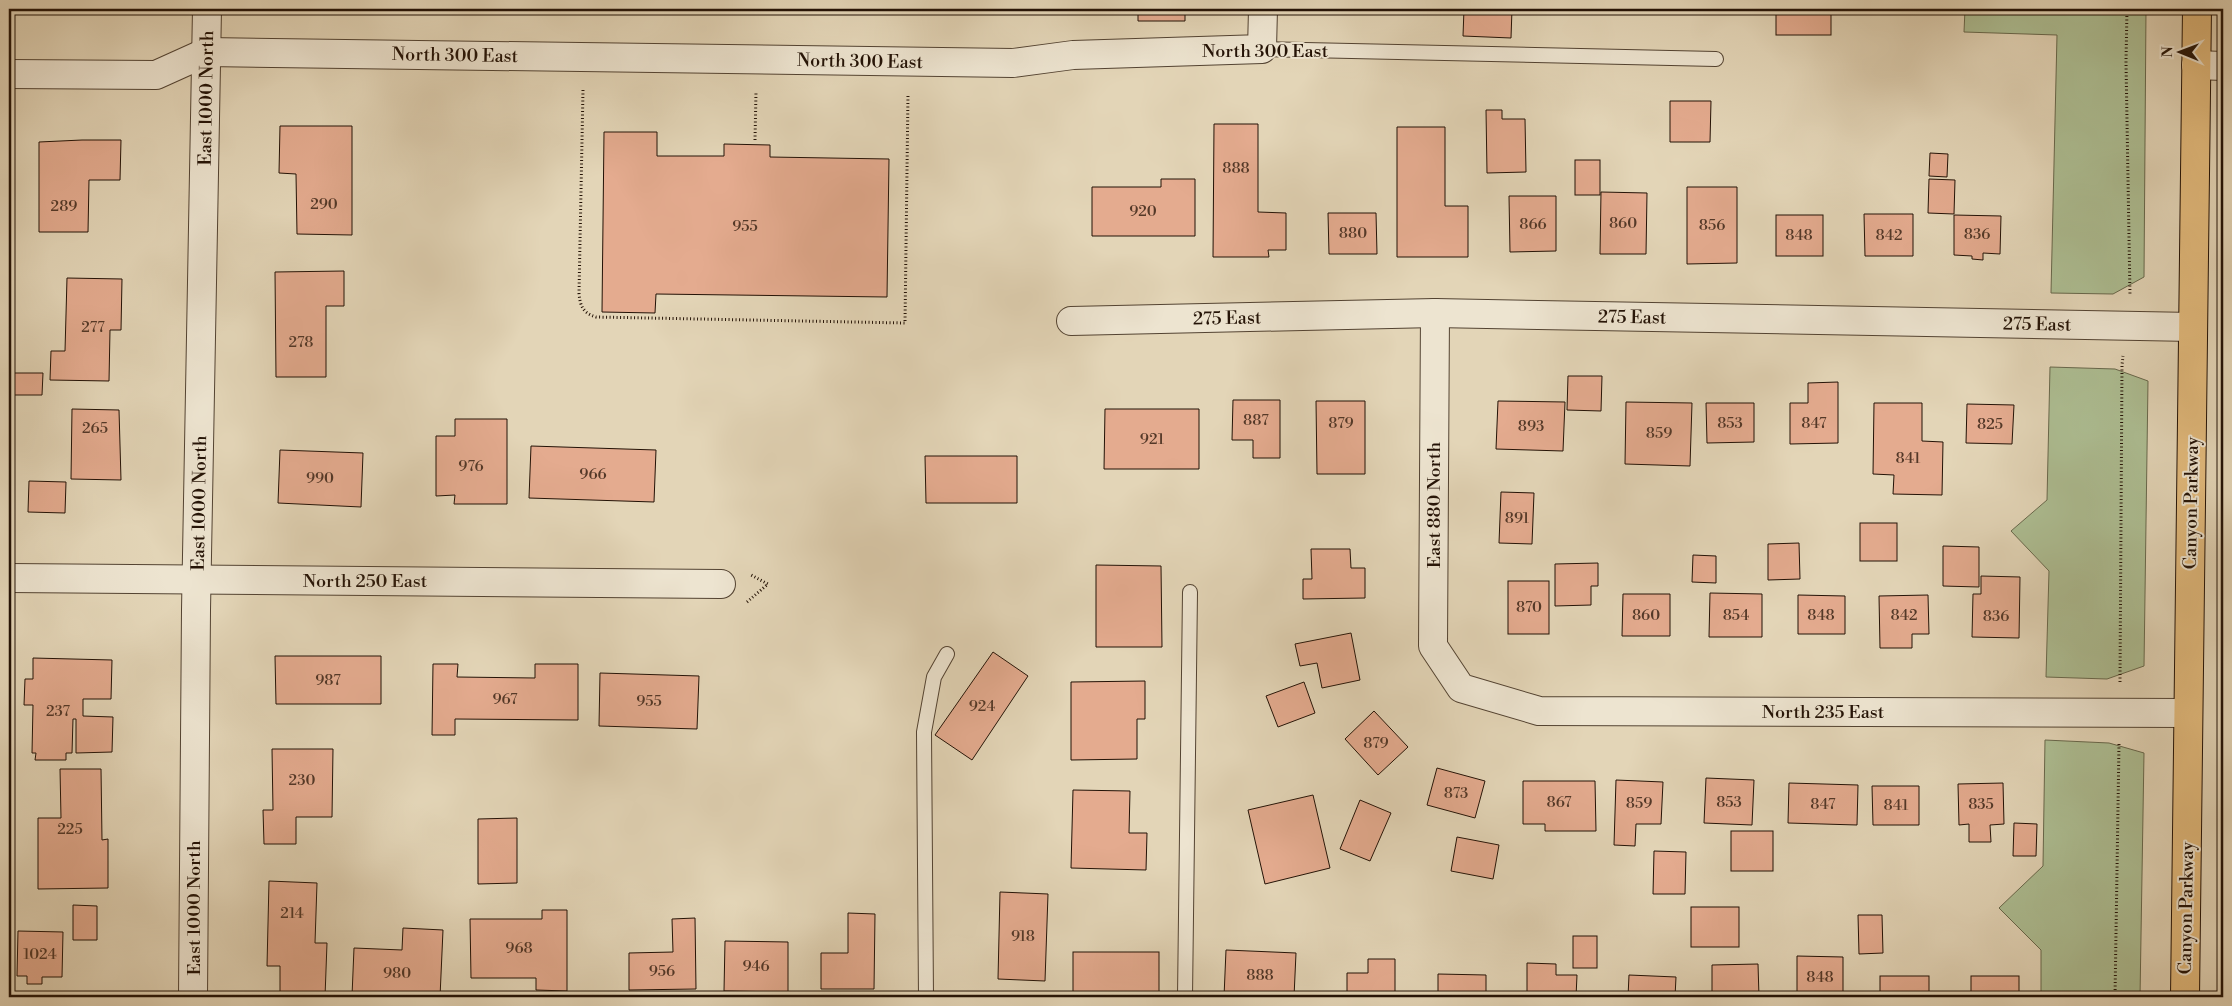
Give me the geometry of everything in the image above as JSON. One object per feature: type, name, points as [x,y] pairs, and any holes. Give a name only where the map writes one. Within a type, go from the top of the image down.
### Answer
[{"type":"highway","name":"Canyon Parkway","points":[[2184,997],[2196,9]]},
{"type":"street","name":"East 1000 North","points":[[193,997],[197,580],[207,9]]},
{"type":"street","points":[[1262,50],[1263,9]]},
{"type":"street","name":"North 300 East","points":[[9,74],[156,75],[206,52],[1013,62],[1073,55],[1262,50]]},
{"type":"street","points":[[2196,65],[2223,66]]},
{"type":"street","name":"275 East","points":[[1071,321],[1436,313],[2193,326]]},
{"type":"street","name":"East 880 North","points":[[1436,313],[1433,646],[1460,688]]},
{"type":"street","name":"North 250 East","points":[[9,578],[721,584]]},
{"type":"street","name":"North 235 East","points":[[1460,688],[1540,711],[2188,713]]},
{"type":"lane","name":"North 300 East","points":[[1262,50],[1716,59]]},
{"type":"lane","points":[[1186,997],[1190,592]]},
{"type":"lane","points":[[926,997],[924,732],[934,677],[947,654]]},
{"type":"path","points":[[2127,9],[2126,62],[2130,290]]},
{"type":"path","points":[[583,90],[579,304],[587,314],[596,316],[895,323],[905,323],[908,94]]},
{"type":"path","points":[[755,140],[756,92]]},
{"type":"path","points":[[2120,683],[2122,365]]},
{"type":"path","points":[[742,607],[768,584]]},
{"type":"path","points":[[2115,997],[2119,738]]},
{"type":"green space","points":[[1965,9],[2146,9],[2144,277],[2113,294],[2051,293],[2057,35],[1964,32]]},
{"type":"green space","points":[[2050,367],[2115,369],[2148,381],[2144,666],[2107,679],[2046,677],[2049,571],[2011,531],[2047,500]]},
{"type":"green space","points":[[2045,740],[2109,743],[2144,753],[2140,997],[2041,997],[2041,950],[1999,908],[2043,866]]},
{"type":"building","points":[[1107,9],[1185,9],[1185,21],[1138,21],[1138,10]]},
{"type":"building","points":[[1464,9],[1512,9],[1511,38],[1463,36]]},
{"type":"building","points":[[1776,9],[1831,9],[1831,35],[1776,35]]},
{"type":"building","points":[[1670,101],[1711,101],[1710,142],[1670,142]]},
{"type":"building","points":[[1486,110],[1502,110],[1502,119],[1525,119],[1526,172],[1487,173]]},
{"type":"building","points":[[1214,124],[1258,124],[1258,212],[1286,213],[1286,250],[1268,250],[1269,257],[1213,257]]},
{"type":"building","points":[[280,126],[352,126],[352,235],[297,234],[296,174],[279,173]]},
{"type":"building","points":[[1397,127],[1445,127],[1445,206],[1468,206],[1468,257],[1397,257]]},
{"type":"building","points":[[604,132],[657,132],[657,156],[724,156],[724,144],[770,145],[770,157],[889,159],[887,297],[656,294],[655,313],[602,312]]},
{"type":"building","points":[[121,140],[120,180],[89,180],[88,232],[39,232],[39,142]]},
{"type":"building","points":[[1930,153],[1948,154],[1947,177],[1929,176]]},
{"type":"building","points":[[1575,160],[1600,160],[1600,195],[1575,195]]},
{"type":"building","points":[[1161,179],[1195,179],[1195,236],[1092,236],[1092,187],[1161,187]]},
{"type":"building","points":[[1929,179],[1955,180],[1954,214],[1928,213]]},
{"type":"building","points":[[1687,187],[1737,187],[1737,263],[1687,264]]},
{"type":"building","points":[[1601,192],[1647,193],[1646,254],[1600,254]]},
{"type":"building","points":[[1509,196],[1556,196],[1556,251],[1510,252]]},
{"type":"building","points":[[1328,213],[1376,213],[1377,254],[1329,254]]},
{"type":"building","points":[[1864,214],[1913,214],[1913,256],[1865,256]]},
{"type":"building","points":[[1776,215],[1823,215],[1823,256],[1776,256]]},
{"type":"building","points":[[1954,215],[2001,216],[2000,254],[1983,253],[1983,260],[1972,259],[1972,256],[1954,255]]},
{"type":"building","points":[[344,271],[344,306],[326,306],[326,377],[276,377],[275,272]]},
{"type":"building","points":[[67,278],[122,279],[121,330],[110,330],[109,381],[50,380],[51,351],[65,351]]},
{"type":"building","points":[[9,373],[43,373],[42,395],[9,395]]},
{"type":"building","points":[[1568,376],[1602,376],[1601,411],[1567,410]]},
{"type":"building","points":[[1838,382],[1838,443],[1790,444],[1790,403],[1808,403],[1808,383]]},
{"type":"building","points":[[1233,400],[1280,400],[1280,458],[1253,458],[1253,440],[1232,440]]},
{"type":"building","points":[[1316,401],[1365,401],[1365,474],[1317,474]]},
{"type":"building","points":[[1498,401],[1565,402],[1563,451],[1496,449]]},
{"type":"building","points":[[1626,402],[1692,403],[1690,466],[1625,464]]},
{"type":"building","points":[[1706,403],[1754,403],[1754,442],[1707,443]]},
{"type":"building","points":[[1874,403],[1922,403],[1922,441],[1943,442],[1942,495],[1893,494],[1894,475],[1873,474]]},
{"type":"building","points":[[1967,404],[2014,405],[2012,444],[1966,443]]},
{"type":"building","points":[[72,409],[119,410],[121,480],[71,479]]},
{"type":"building","points":[[1105,409],[1199,409],[1199,469],[1104,469]]},
{"type":"building","points":[[455,419],[507,419],[507,504],[454,504],[455,495],[436,496],[436,436],[455,436]]},
{"type":"building","points":[[531,446],[656,450],[654,502],[529,498]]},
{"type":"building","points":[[280,450],[363,453],[361,507],[278,503]]},
{"type":"building","points":[[925,456],[1017,456],[1017,503],[926,503]]},
{"type":"building","points":[[29,481],[66,482],[65,513],[28,512]]},
{"type":"building","points":[[1501,492],[1534,493],[1532,544],[1499,543]]},
{"type":"building","points":[[1860,523],[1897,523],[1897,561],[1860,561]]},
{"type":"building","points":[[1799,543],[1800,579],[1768,580],[1768,544]]},
{"type":"building","points":[[1943,546],[1979,547],[1979,587],[1943,586]]},
{"type":"building","points":[[1311,549],[1350,549],[1351,568],[1365,568],[1365,598],[1303,599],[1303,579],[1312,579]]},
{"type":"building","points":[[1693,555],[1716,556],[1716,583],[1692,582]]},
{"type":"building","points":[[1598,563],[1598,586],[1591,586],[1591,605],[1555,606],[1555,564]]},
{"type":"building","points":[[1096,565],[1161,566],[1162,647],[1096,647]]},
{"type":"building","points":[[1981,576],[2020,577],[2019,638],[1972,637],[1973,594],[1981,594]]},
{"type":"building","points":[[1508,581],[1549,581],[1549,634],[1508,634]]},
{"type":"building","points":[[1710,593],[1762,594],[1762,637],[1709,637]]},
{"type":"building","points":[[1623,594],[1670,594],[1670,636],[1622,636]]},
{"type":"building","points":[[1798,595],[1845,596],[1845,634],[1798,634]]},
{"type":"building","points":[[1928,595],[1929,634],[1912,634],[1912,648],[1880,648],[1879,596]]},
{"type":"building","points":[[1351,633],[1360,680],[1322,688],[1317,663],[1300,666],[1295,644]]},
{"type":"building","points":[[993,652],[1028,676],[972,760],[935,735]]},
{"type":"building","points":[[275,656],[381,656],[381,704],[276,704]]},
{"type":"building","points":[[33,658],[112,660],[111,699],[83,699],[83,716],[113,717],[112,752],[76,753],[76,719],[73,719],[72,753],[66,753],[66,760],[35,760],[36,753],[32,753],[33,705],[24,705],[25,679],[33,679]]},
{"type":"building","points":[[433,664],[458,664],[457,677],[535,678],[535,664],[578,664],[578,720],[455,719],[455,735],[432,735]]},
{"type":"building","points":[[600,673],[699,676],[697,729],[599,726]]},
{"type":"building","points":[[1145,681],[1145,719],[1137,719],[1137,759],[1071,760],[1071,682]]},
{"type":"building","points":[[1304,682],[1315,713],[1278,727],[1266,696]]},
{"type":"building","points":[[1374,711],[1408,747],[1378,775],[1345,739]]},
{"type":"building","points":[[272,749],[333,749],[332,817],[296,817],[296,844],[264,844],[263,810],[273,810]]},
{"type":"building","points":[[1437,768],[1485,781],[1475,818],[1427,805]]},
{"type":"building","points":[[60,769],[101,769],[102,840],[108,839],[108,888],[38,889],[38,818],[61,818]]},
{"type":"building","points":[[1706,778],[1754,780],[1752,825],[1704,823]]},
{"type":"building","points":[[1616,780],[1663,782],[1661,824],[1636,824],[1635,846],[1614,845]]},
{"type":"building","points":[[1523,781],[1595,781],[1596,831],[1545,831],[1545,824],[1523,824]]},
{"type":"building","points":[[1789,783],[1858,785],[1857,825],[1788,823]]},
{"type":"building","points":[[2003,783],[2004,824],[1990,825],[1991,842],[1969,842],[1969,824],[1959,825],[1958,784]]},
{"type":"building","points":[[1872,786],[1919,786],[1919,825],[1873,825]]},
{"type":"building","points":[[1073,790],[1130,791],[1129,833],[1147,833],[1146,870],[1071,868]]},
{"type":"building","points":[[1313,795],[1330,868],[1265,884],[1248,810]]},
{"type":"building","points":[[1360,800],[1391,813],[1370,861],[1340,849]]},
{"type":"building","points":[[517,818],[517,883],[478,884],[478,819]]},
{"type":"building","points":[[2014,823],[2037,824],[2036,856],[2013,856]]},
{"type":"building","points":[[1731,831],[1773,831],[1773,871],[1731,871]]},
{"type":"building","points":[[1457,837],[1499,845],[1493,879],[1451,871]]},
{"type":"building","points":[[1654,851],[1686,852],[1685,894],[1653,894]]},
{"type":"building","points":[[269,881],[317,883],[315,943],[327,943],[325,997],[280,997],[280,966],[267,966]]},
{"type":"building","points":[[1000,892],[1048,894],[1045,981],[998,979]]},
{"type":"building","points":[[73,905],[97,906],[97,940],[73,940]]},
{"type":"building","points":[[1691,907],[1739,907],[1739,947],[1691,947]]},
{"type":"building","points":[[542,910],[567,910],[567,991],[536,990],[536,978],[471,978],[470,919],[542,919]]},
{"type":"building","points":[[848,913],[875,914],[874,989],[821,989],[821,953],[848,953]]},
{"type":"building","points":[[1858,915],[1882,915],[1883,953],[1859,954]]},
{"type":"building","points":[[695,918],[696,989],[629,990],[629,953],[673,952],[672,919]]},
{"type":"building","points":[[403,928],[443,930],[440,997],[352,996],[354,948],[402,950]]},
{"type":"building","points":[[18,931],[63,932],[62,977],[42,977],[42,984],[27,984],[27,976],[17,976]]},
{"type":"building","points":[[1573,936],[1597,936],[1597,968],[1573,968]]},
{"type":"building","points":[[725,941],[788,942],[788,992],[724,991]]},
{"type":"building","points":[[1226,950],[1296,953],[1294,997],[1224,997]]},
{"type":"building","points":[[1073,952],[1159,952],[1159,997],[1073,997]]},
{"type":"building","points":[[1797,956],[1843,957],[1843,997],[1797,997]]},
{"type":"building","points":[[1368,959],[1395,959],[1395,997],[1347,997],[1347,973],[1368,973]]},
{"type":"building","points":[[1527,963],[1556,964],[1556,975],[1577,975],[1576,997],[1527,997]]},
{"type":"building","points":[[1758,964],[1759,997],[1712,997],[1712,965]]},
{"type":"building","points":[[1438,974],[1486,975],[1486,997],[1438,997]]},
{"type":"building","points":[[1629,975],[1676,977],[1675,997],[1628,997]]},
{"type":"building","points":[[1880,976],[1929,976],[1929,997],[1880,997]]},
{"type":"building","points":[[1971,976],[2019,976],[2019,997],[1971,997]]}]
